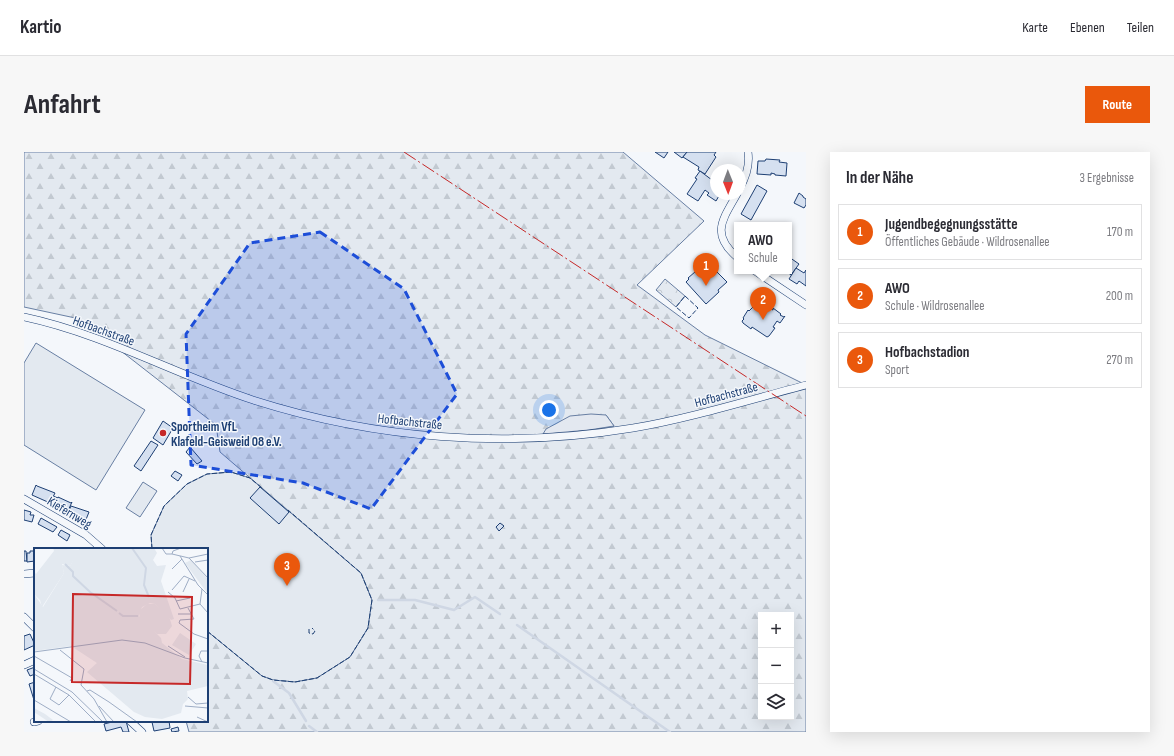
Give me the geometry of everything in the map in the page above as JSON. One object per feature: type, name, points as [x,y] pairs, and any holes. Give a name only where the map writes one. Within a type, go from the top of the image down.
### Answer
[{"type":"street","points":[[746,174],[749,158],[748,152]]},
{"type":"street","points":[[734,200],[722,221],[721,227],[724,243],[734,254]]},
{"type":"street","points":[[760,274],[806,305]]},
{"type":"street","name":"Hofbachstraße","points":[[24,317],[81,333],[228,392],[289,410],[357,426],[432,436],[509,439],[542,438],[601,432],[667,421],[806,385]]},
{"type":"street","name":"Kiefernweg","points":[[24,499],[86,535],[101,548]]},
{"type":"street","points":[[24,574],[34,573]]},
{"type":"street","points":[[24,617],[34,627]]},
{"type":"street","points":[[24,665],[34,660]]},
{"type":"street","points":[[131,722],[142,732]]},
{"type":"highlighted area","points":[[320,232],[404,289],[457,394],[371,509],[303,483],[191,465],[186,334],[250,243]]},
{"type":"green space","points":[[24,152],[623,152],[704,221],[637,285],[705,335],[806,385],[806,732],[189,732],[186,722],[208,722],[208,632],[262,676],[273,680],[295,682],[317,678],[350,657],[368,628],[372,600],[361,573],[220,452],[216,425],[80,319],[24,307]],"holes":[[[606,415],[614,426],[543,434]]]},
{"type":"green space","points":[[665,279],[685,296],[676,307],[656,290]]},
{"type":"green space","points":[[36,343],[145,410],[96,490],[24,445],[24,363]]},
{"type":"green space","points":[[231,472],[250,478],[361,573],[372,600],[368,628],[350,657],[317,678],[295,682],[273,680],[262,676],[208,632],[208,548],[152,548],[151,535],[164,506],[187,484],[207,474]]},
{"type":"green space","points":[[143,482],[157,491],[140,517],[126,508]]},
{"type":"shaded area","points":[[591,414],[606,415],[614,426],[543,434],[546,429],[570,416]]},
{"type":"building","points":[[655,152],[668,152],[664,158]]},
{"type":"building","points":[[674,152],[687,152],[682,158]]},
{"type":"building","points":[[687,152],[716,152],[714,155],[716,157],[710,164],[705,174],[698,170],[699,167],[683,157]]},
{"type":"building","points":[[766,159],[780,160],[779,162],[787,163],[786,176],[771,173],[771,175],[757,174],[758,161],[765,161]]},
{"type":"building","points":[[700,171],[710,178],[710,197],[707,195],[709,193],[705,190],[698,201],[687,194],[697,179],[695,178]]},
{"type":"building","points":[[757,185],[767,191],[751,220],[741,214]]},
{"type":"building","points":[[799,193],[806,199],[806,205],[804,208],[794,203]]},
{"type":"building","points":[[792,259],[799,264],[792,274]]},
{"type":"building","points":[[703,265],[705,268],[708,268],[710,265],[727,282],[706,304],[686,282],[689,279],[688,278]]},
{"type":"building","points":[[796,268],[804,273],[806,270],[806,286],[799,281],[797,284],[789,279]]},
{"type":"building","points":[[758,305],[767,305],[767,307],[773,310],[773,308],[781,314],[780,315],[785,316],[780,323],[777,321],[773,327],[775,328],[767,337],[752,327],[751,329],[742,321],[748,310],[749,311],[753,307],[758,307]]},
{"type":"building","name":"Sportheim VfL Klafeld-Geisweid 08 e.V.","points":[[163,421],[173,428],[163,445],[153,438]]},
{"type":"building","points":[[151,441],[158,445],[141,471],[134,466]]},
{"type":"building","points":[[190,447],[202,461],[197,464],[186,452]]},
{"type":"building","points":[[175,471],[182,475],[178,481],[171,476]]},
{"type":"building","points":[[36,485],[55,493],[50,503],[32,495]]},
{"type":"building","points":[[260,487],[289,512],[279,524],[250,498]]},
{"type":"building","points":[[53,496],[71,503],[72,502],[67,513],[49,505]]},
{"type":"building","points":[[71,506],[89,512],[85,522],[67,515]]},
{"type":"building","points":[[24,510],[31,512],[30,515],[34,515],[32,522],[24,520]]},
{"type":"building","points":[[41,518],[57,527],[53,532],[38,524]]},
{"type":"building","points":[[500,523],[504,526],[499,531],[496,527]]},
{"type":"building","points":[[61,530],[70,535],[67,541],[58,535]]},
{"type":"building","points":[[24,551],[26,551],[27,561],[24,561]]},
{"type":"building","points":[[30,551],[34,551],[34,561],[27,562],[27,553],[30,553]]},
{"type":"building","points":[[30,634],[34,645],[24,650],[24,636]]},
{"type":"building","points":[[34,667],[34,674],[30,676],[27,670]]},
{"type":"building","points":[[34,682],[34,700],[29,684]]},
{"type":"building","points":[[112,722],[126,722],[129,732],[123,732],[121,727],[106,731],[104,724]]},
{"type":"building","points":[[152,722],[169,722],[170,728],[154,731]]},
{"type":"building","points":[[178,727],[179,731],[172,732],[171,729]]},
{"type":"waterway","points":[[378,600],[415,600],[454,610],[475,597],[500,614]]},
{"type":"waterway","points":[[517,625],[670,732]]},
{"type":"waterway","points":[[273,681],[289,693],[306,721]]},
{"type":"waterway","points":[[309,726],[317,732]]},
{"type":"fence","points":[[685,296],[698,308],[689,318],[676,307],[685,296]]},
{"type":"fence","points":[[152,548],[151,535],[164,506],[187,484],[207,474],[231,472],[250,478],[262,488]]},
{"type":"fence","points":[[208,632],[262,676],[273,680],[295,682],[317,678],[350,657],[368,628],[372,600],[361,573],[288,510]]},
{"type":"fence","points":[[309,629],[309,633],[313,634],[315,631],[312,628]]},
{"type":"power","points":[[404,152],[806,416]]},
{"type":"place","name":"Jugendbegegnungsstätte","points":[[706,286]]},
{"type":"place","name":"AWO","points":[[763,320]]},
{"type":"place","name":"Sportheim VfL Klafeld-Geisweid 08 e.V.","points":[[163,433]]},
{"type":"place","name":"Hofbachstadion","points":[[287,586]]}]
